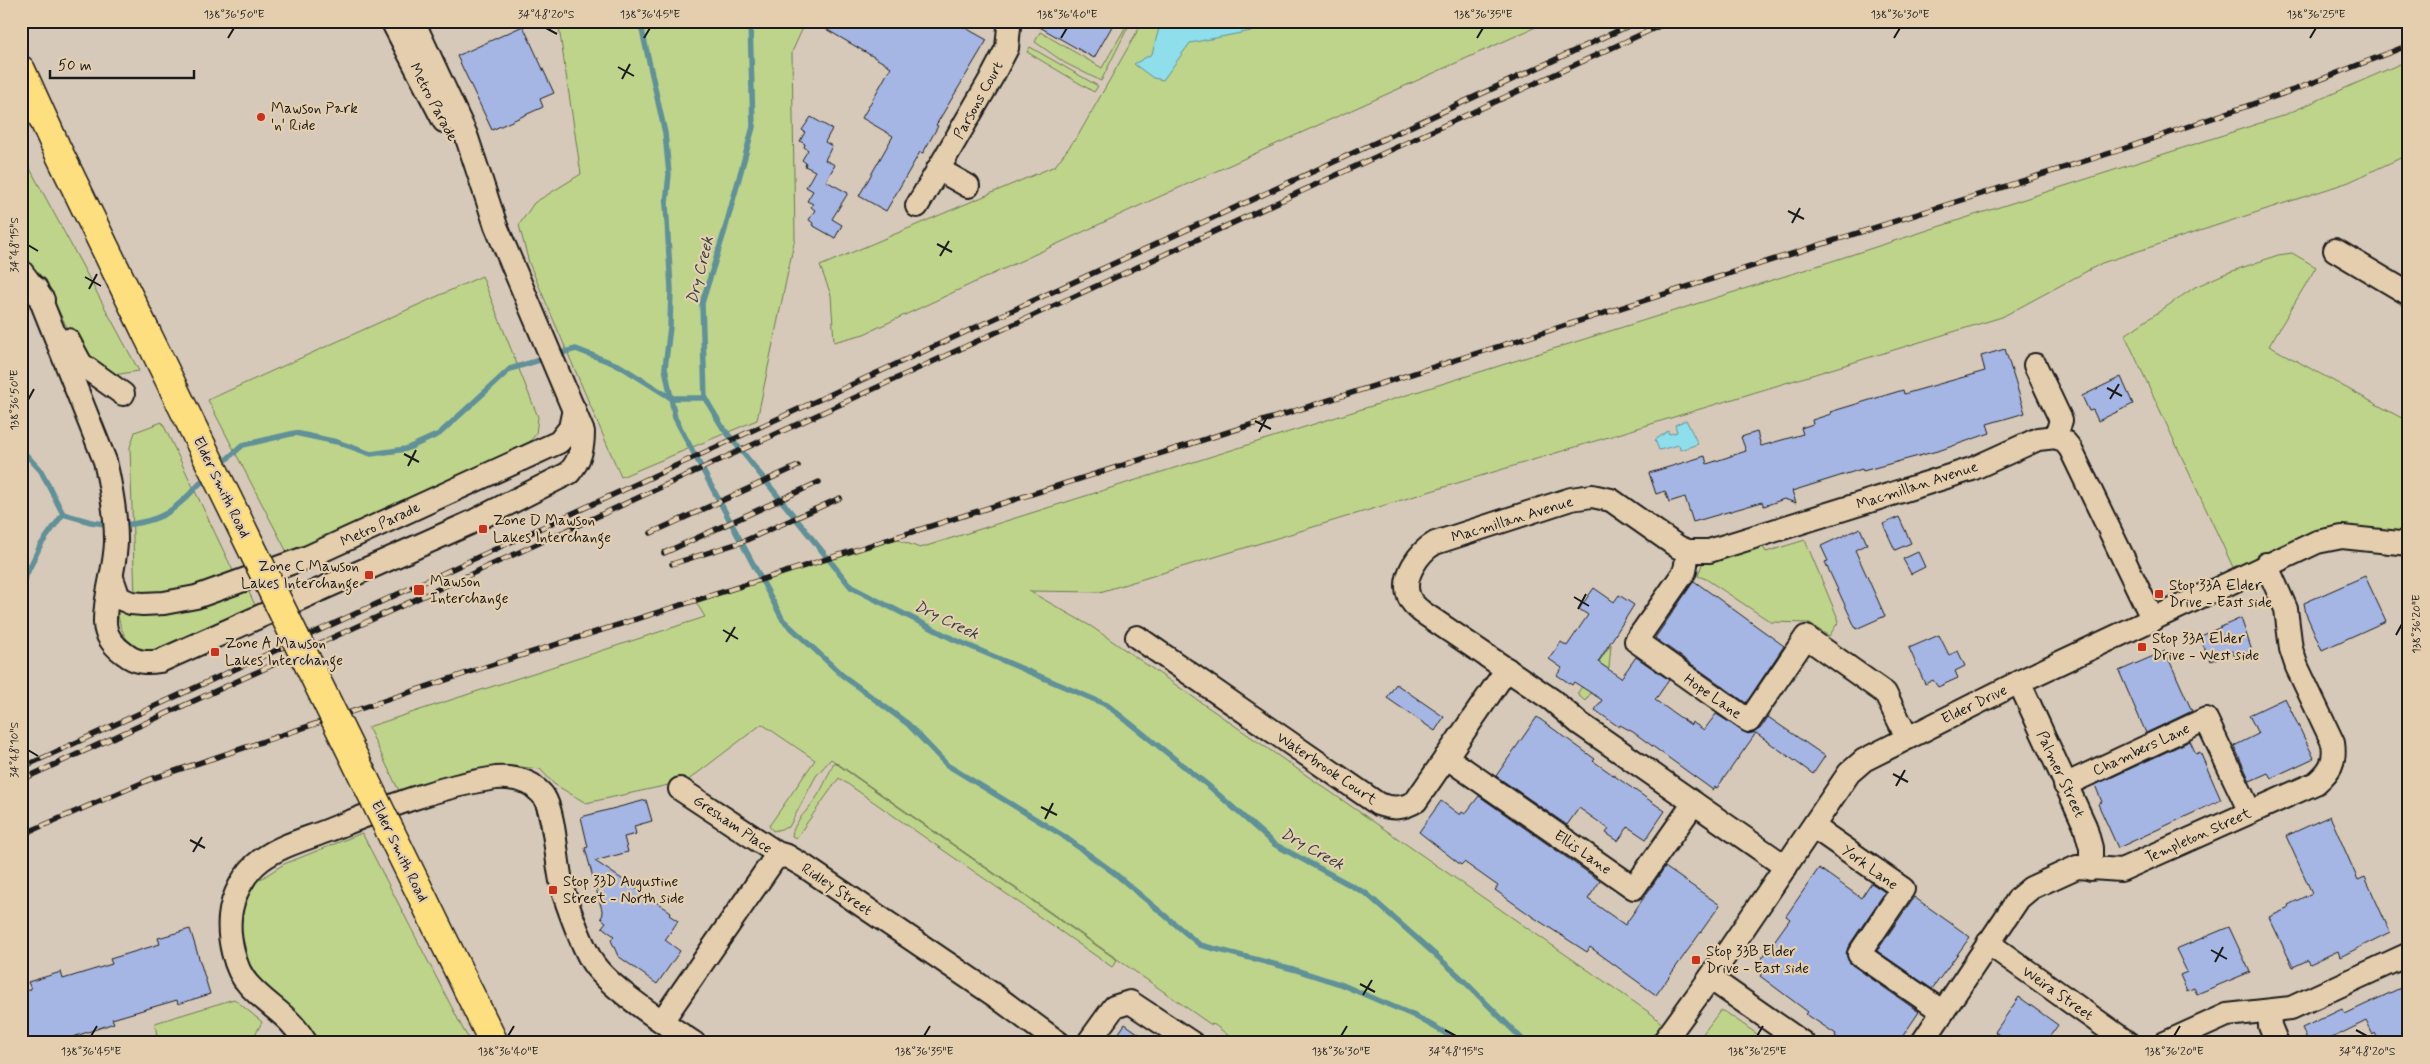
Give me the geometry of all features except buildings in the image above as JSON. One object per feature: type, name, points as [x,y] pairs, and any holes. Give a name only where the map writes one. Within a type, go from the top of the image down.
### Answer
[{"type":"main road","name":"Elder Smith Road","points":[[21,70],[56,147],[494,1043]]},
{"type":"main road","name":"Elder Smith Road","points":[[21,88],[56,147]]},
{"type":"street","name":"Metro Parade","points":[[392,21],[456,143],[480,179]]},
{"type":"street","name":"Metro Parade","points":[[112,578],[119,598],[131,603],[164,603],[196,597],[308,557],[559,442],[570,428],[574,408],[496,226],[466,135],[413,21]]},
{"type":"street","name":"Parsons Court","points":[[917,206],[1007,48],[1006,23]]},
{"type":"street","points":[[938,169],[968,186]]},
{"type":"street","points":[[2335,250],[2409,294]]},
{"type":"street","points":[[21,271],[36,288],[57,320],[80,364],[122,394]]},
{"type":"street","points":[[36,288],[106,461],[112,491],[116,541],[104,624],[109,638],[118,650],[130,658],[146,664],[160,661],[470,523],[569,474],[577,463],[583,449],[583,432],[574,408]]},
{"type":"street","points":[[2035,365],[2061,420],[2056,437],[2064,441],[2070,448],[2153,620]]},
{"type":"street","name":"Macmillan Avenue","points":[[1786,867],[1579,723],[1552,700],[1422,612],[1412,603],[1408,595],[1407,580],[1422,552],[1428,547],[1571,499],[1592,496],[1611,500],[1678,547],[1688,551],[1699,552],[1718,548],[1972,468],[2038,439],[2056,437]]},
{"type":"street","name":"Elder Drive","points":[[1663,1043],[1710,978],[1849,774],[1864,760],[2019,682],[2153,620],[2266,564],[2317,542],[2342,537],[2409,544]]},
{"type":"street","name":"Hope Lane","points":[[1688,551],[1685,571],[1636,642],[1749,721],[1806,637],[1885,693],[1907,737]]},
{"type":"street","name":"Templeton Street","points":[[1922,1043],[2019,898],[2031,888],[2077,867],[2121,870],[2316,783],[2332,766],[2335,755],[2333,743],[2297,667],[2291,649],[2286,609],[2266,564]]},
{"type":"street","name":"Waterbrook Court","points":[[1137,637],[1378,804],[1397,808],[1416,801],[1507,669]]},
{"type":"street","name":"Palmer Street","points":[[2019,682],[2085,826],[2091,848],[2091,869]]},
{"type":"street","name":"Chambers Lane","points":[[2065,785],[2206,719],[2250,812]]},
{"type":"street","name":"Ellis Lane","points":[[1446,757],[1634,888],[1694,803]]},
{"type":"street","points":[[306,1043],[284,1014],[247,984],[237,966],[229,918],[235,893],[245,877],[260,861],[282,848],[352,820],[423,796],[497,778],[517,779],[531,785],[544,796],[550,815],[564,893],[591,960],[606,979],[694,1043]]},
{"type":"street","name":"Gresham Place","points":[[680,788],[777,854],[787,856]]},
{"type":"street","name":"York Lane","points":[[1814,827],[1903,889],[1858,954],[1943,1012]]},
{"type":"street","name":"Ridley Street","points":[[662,1021],[775,858],[787,856],[994,995],[1059,1043]]},
{"type":"street","name":"Weira Street","points":[[1988,943],[2128,1043]]},
{"type":"street","points":[[2165,1043],[2226,1015],[2291,1008],[2409,954]]},
{"type":"street","points":[[1710,978],[1803,1043]]},
{"type":"street","points":[[1088,1043],[1114,1006],[1130,1002],[1192,1043]]},
{"type":"street","points":[[2269,1011],[2270,1026],[2277,1043]]},
{"type":"green space","points":[[558,21],[806,21],[792,52],[795,238],[757,420],[621,477],[529,263],[519,225],[534,203],[581,174]]},
{"type":"green space","points":[[1129,21],[1131,21],[1101,81],[1065,63],[1035,42],[1040,32],[1102,68]]},
{"type":"green space","points":[[1143,21],[1549,21],[1130,210],[864,334],[834,342],[831,295],[820,266],[1055,166],[1079,134]]},
{"type":"green space","points":[[1030,47],[1098,86],[1094,92],[1027,52]]},
{"type":"green space","points":[[2409,60],[2409,154],[2349,182],[2102,263],[2002,317],[1100,592],[1029,591],[1092,627],[1653,1015],[1681,1043],[1349,1043],[1347,1039],[1346,1043],[1238,1043],[1215,1025],[1210,1024],[831,759],[816,776],[789,827],[773,831],[769,826],[815,760],[762,724],[687,781],[586,803],[554,784],[540,769],[522,767],[400,793],[368,727],[705,617],[694,599],[893,538],[920,548],[1801,271],[2282,116]]},
{"type":"green space","points":[[21,152],[139,371],[113,375],[77,348],[47,287],[21,251]]},
{"type":"green space","points":[[2292,253],[2316,267],[2269,346],[2409,422],[2409,544],[2342,537],[2238,578],[2125,335],[2195,287],[2224,274],[2278,255]]},
{"type":"green space","points":[[482,276],[538,417],[536,434],[527,445],[288,554],[208,400]]},
{"type":"green space","points":[[162,422],[236,577],[184,595],[135,598],[130,447],[135,432]]},
{"type":"green space","points":[[1805,540],[1839,621],[1829,636],[1808,623],[1771,622],[1706,579],[1698,576],[1702,564],[1762,545],[1766,552]]},
{"type":"green space","points":[[246,586],[256,607],[165,647],[142,650],[131,644],[121,629],[117,610],[160,609]]},
{"type":"green space","points":[[1611,644],[1609,668],[1585,701],[1577,694]]},
{"type":"green space","points":[[834,762],[1117,960],[1112,967],[839,778],[796,838],[792,836],[797,823],[821,790]]},
{"type":"green space","points":[[362,833],[464,1031],[472,1043],[319,1043],[301,1017],[259,978],[249,963],[241,930],[244,904],[256,882],[284,864]]},
{"type":"green space","points":[[234,999],[262,1022],[251,1043],[158,1043],[155,1023]]},
{"type":"green space","points":[[1720,1011],[1724,1011],[1770,1043],[1712,1043],[1702,1035]]},
{"type":"water","points":[[1161,21],[1278,21],[1256,30],[1190,43],[1163,80],[1153,78],[1134,64],[1152,54]]},
{"type":"water","points":[[1686,420],[1698,444],[1680,450],[1679,445],[1659,450],[1655,440],[1668,431],[1669,434],[1677,432],[1675,425]]},
{"type":"waterway","name":"Dry Creek","points":[[640,21],[665,133],[669,174],[666,204],[671,289],[670,327],[665,368],[675,418],[783,620],[842,675],[908,724],[947,765],[1062,835],[1113,872],[1200,945],[1293,969],[1340,984],[1415,1016],[1463,1043]]},
{"type":"waterway","name":"Dry Creek","points":[[750,21],[753,127],[724,233],[702,303],[705,398],[723,428],[851,587],[953,639],[1107,705],[1210,787],[1274,844],[1367,894],[1458,975],[1526,1043]]},
{"type":"waterway","points":[[554,355],[576,349],[620,366],[671,398],[705,398]]},
{"type":"waterway","points":[[220,465],[243,445],[295,433],[337,442],[371,454],[406,449],[439,434],[510,369],[546,358]]},
{"type":"waterway","points":[[21,449],[41,471],[63,514],[91,522],[112,525]]},
{"type":"waterway","points":[[121,525],[150,520],[170,511],[207,476]]},
{"type":"waterway","points":[[21,586],[40,546],[63,514]]},
{"type":"railway","points":[[21,768],[1639,21]]},
{"type":"railway","points":[[21,780],[631,501],[1670,21]]},
{"type":"railway","points":[[21,835],[151,779],[485,667],[2120,150],[2299,88],[2409,45]]},
{"type":"railway","points":[[651,533],[798,466]]},
{"type":"railway","points":[[664,553],[819,482]]},
{"type":"railway","points":[[672,564],[742,542],[840,498]]},
{"type":"place","name":"Mawson Park 'n' Ride","points":[[261,117]]},
{"type":"place","name":"Zone D Mawson Lakes Interchange","points":[[483,529]]},
{"type":"place","name":"Zone C Mawson Lakes Interchange","points":[[369,575]]},
{"type":"place","name":"Mawson Interchange","points":[[419,590]]},
{"type":"place","name":"Stop 33A Elder Drive - East side","points":[[2159,594]]},
{"type":"place","name":"Stop 33A Elder Drive - West side","points":[[2142,647]]},
{"type":"place","name":"Zone A Mawson Lakes Interchange","points":[[215,652]]},
{"type":"place","name":"Stop 33D Augustine Street - North side","points":[[553,890]]},
{"type":"place","name":"Stop 33B Elder Drive - East side","points":[[1696,960]]}]
